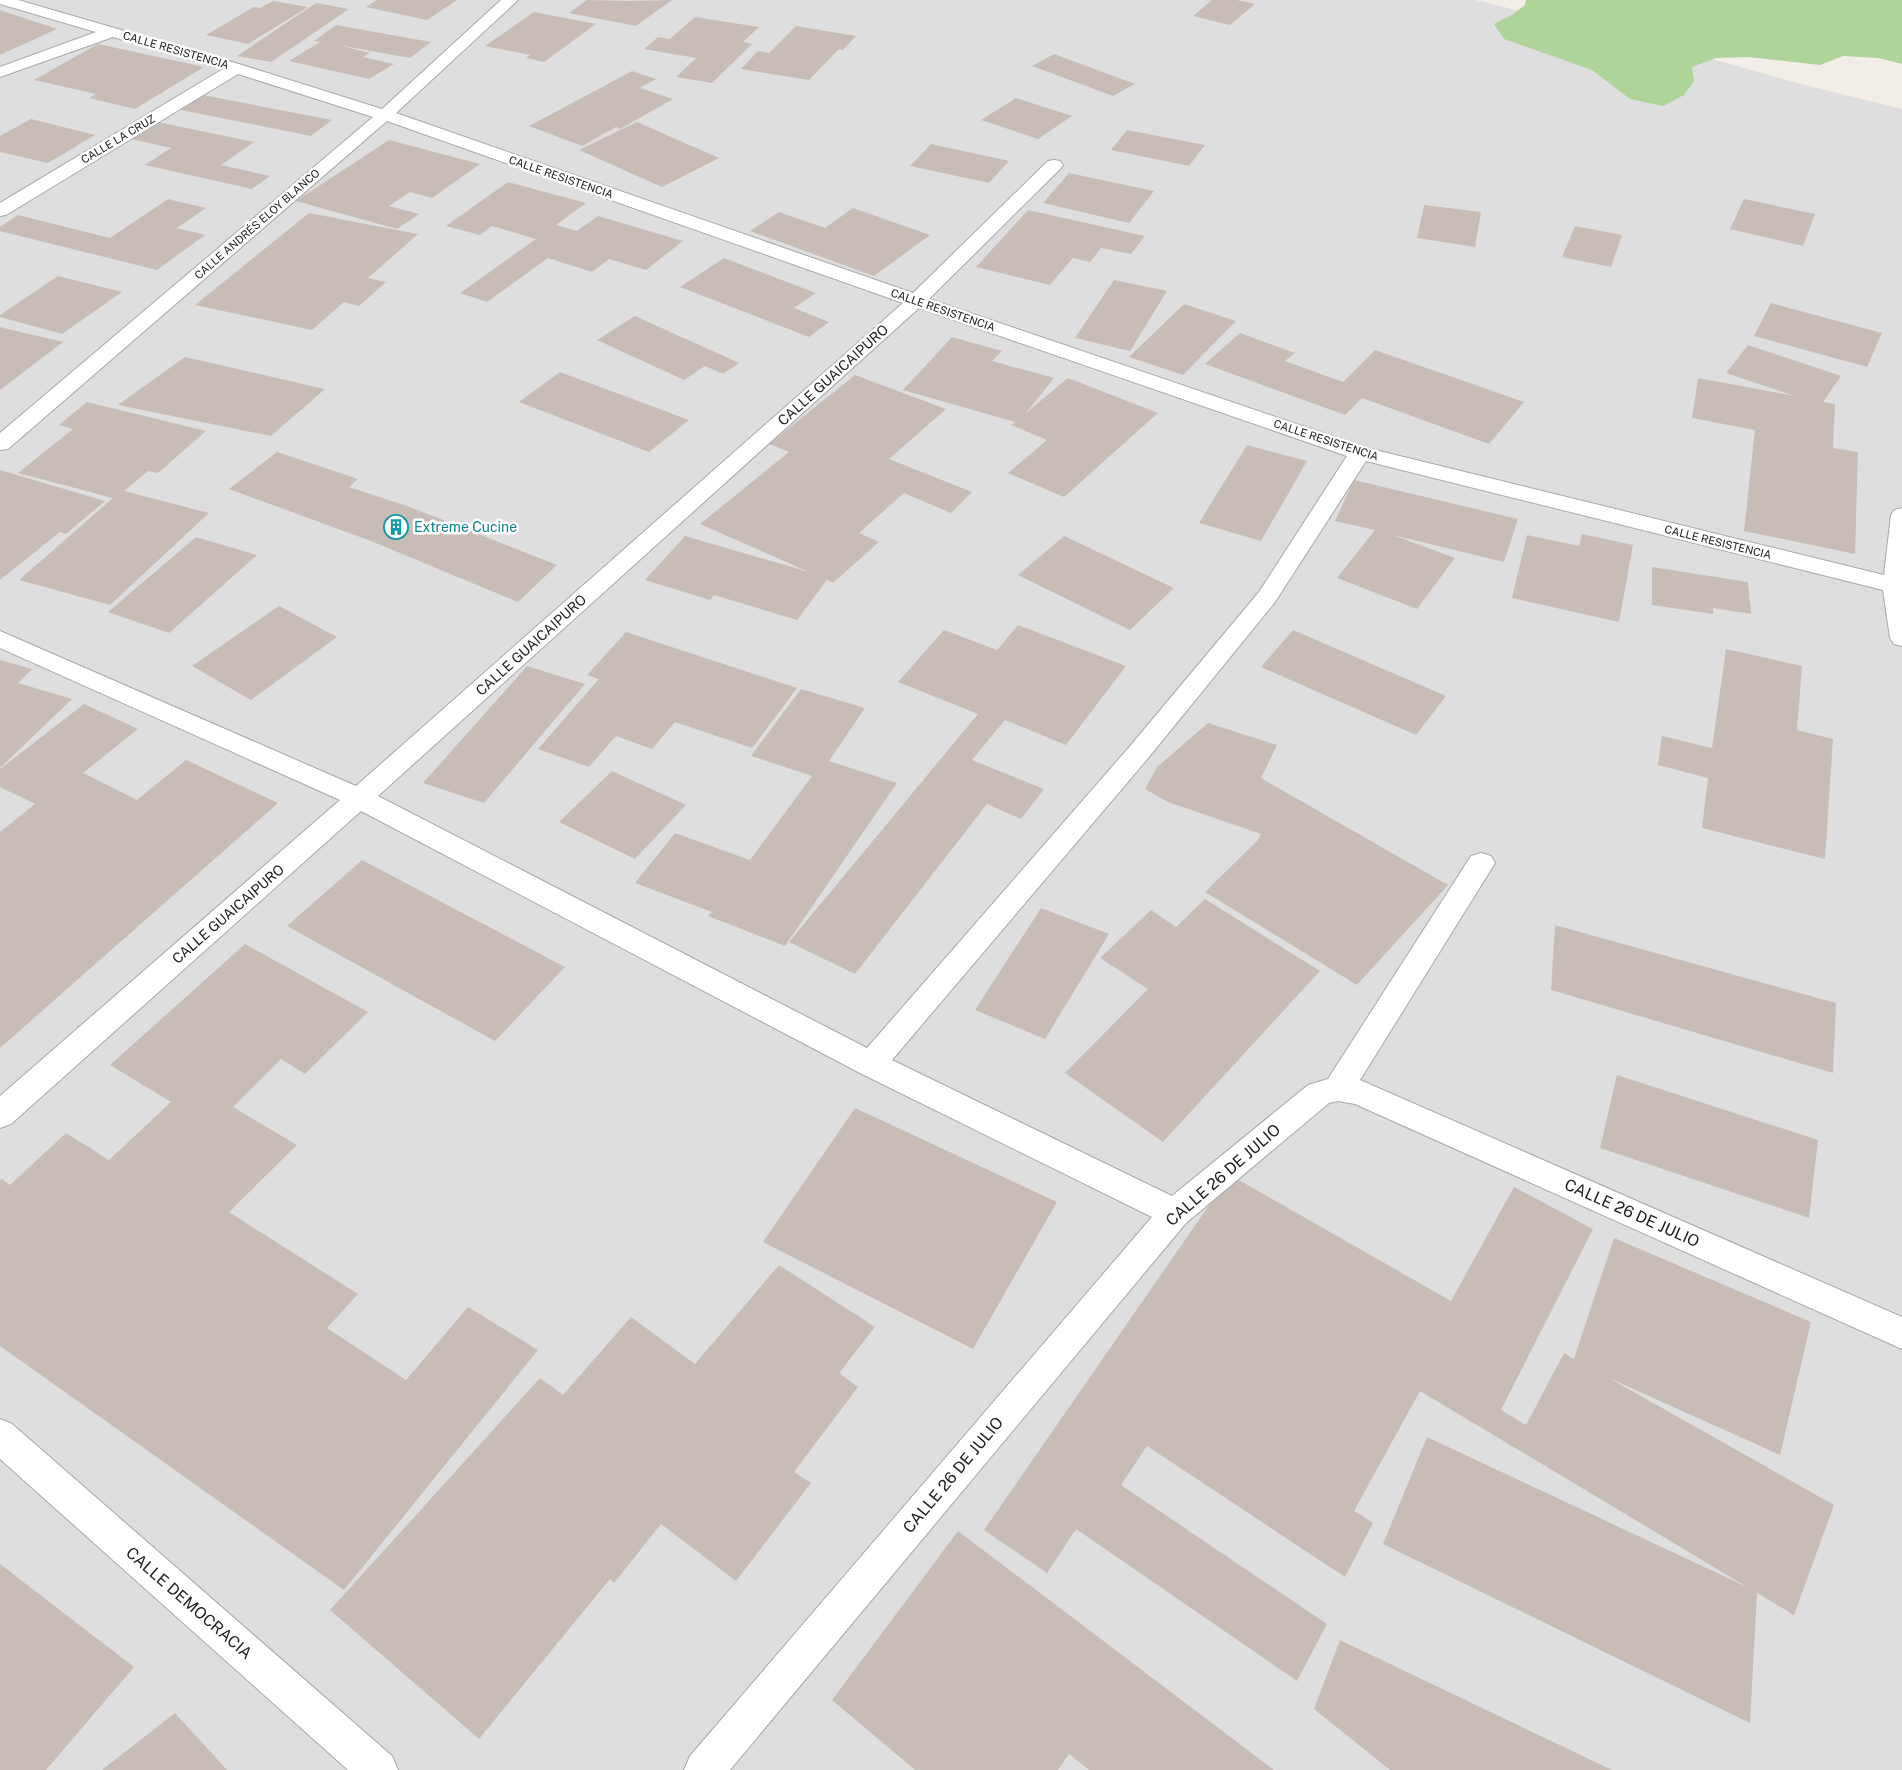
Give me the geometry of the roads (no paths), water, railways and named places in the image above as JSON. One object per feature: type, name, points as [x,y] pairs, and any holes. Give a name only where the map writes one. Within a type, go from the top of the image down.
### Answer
[{"type":"street","name":"CALLE RESISTENCIA","points":[[2,0],[236,68],[385,115],[916,301],[1360,453],[1894,585]]},
{"type":"street","name":"CALLE ANDRÉS ELOY BLANCO","points":[[0,444],[385,115],[510,0]]},
{"type":"street","points":[[0,72],[112,32]]},
{"type":"street","name":"CALLE LA CRUZ","points":[[0,211],[236,68]]},
{"type":"street","name":"CALLE GUAICAIPURO","points":[[0,1115],[359,798],[916,301],[1054,165]]},
{"type":"street","points":[[871,1064],[1140,751],[1267,597],[1360,453]]},
{"type":"street","points":[[1902,515],[1894,585],[1902,638]]},
{"type":"street","points":[[0,639],[359,798],[871,1064],[1175,1213]]},
{"type":"street","points":[[1338,1088],[1481,863]]},
{"type":"street","name":"CALLE 26 DE JULIO","points":[[704,1770],[1175,1213],[1319,1094],[1338,1088],[1359,1092],[1902,1333]]},
{"type":"street","name":"CALLE DEMOCRACIA","points":[[0,1436],[378,1770]]},
{"type":"place","name":"Extreme Cucine","points":[[396,527]]}]
